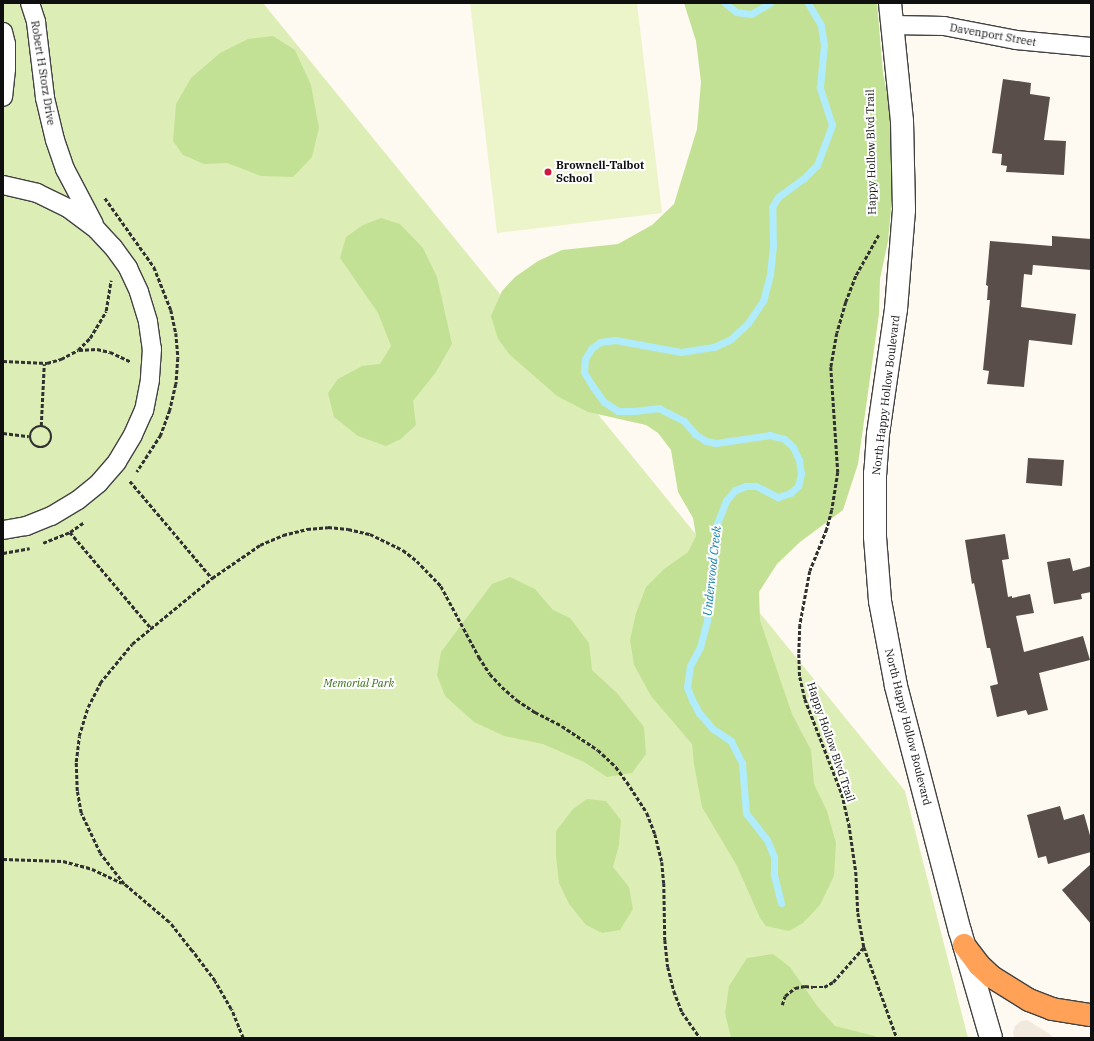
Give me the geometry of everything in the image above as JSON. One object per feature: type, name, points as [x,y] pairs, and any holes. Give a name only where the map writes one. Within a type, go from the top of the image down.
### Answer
[{"type":"highway","points":[[964,946],[979,965],[992,977],[1029,1000],[1052,1009],[1091,1015]]},
{"type":"street","name":"Robert H Storz Drive","points":[[30,3],[36,22],[45,98],[55,140],[65,169],[97,230]]},
{"type":"street","name":"North Happy Hollow Boulevard","points":[[890,3],[894,25],[902,121],[904,210],[896,308],[877,449],[875,537],[880,601],[896,686],[964,946],[991,1038]]},
{"type":"street","name":"Davenport Street","points":[[894,25],[944,26],[1016,40],[1091,47]]},
{"type":"street","points":[[3,32],[6,44],[3,97]]},
{"type":"street","name":"Robert H Storz Drive","points":[[3,185],[37,193],[68,208],[97,230],[117,252],[128,268],[139,292],[148,322],[152,349],[150,380],[144,410],[134,435],[117,462],[99,482],[78,500],[51,516],[26,526],[3,530]]},
{"type":"path","points":[[3,361],[44,364],[61,359],[78,350],[90,338],[106,311],[111,279],[107,261],[134,237],[102,192]]},
{"type":"path","name":"Happy Hollow Blvd Trail","points":[[880,228],[878,235],[856,276],[846,302],[837,333],[831,367],[837,451],[835,491],[827,529],[810,571],[800,625],[799,654],[800,677],[805,699],[842,794],[849,824],[856,872],[858,913],[864,946],[897,1038]]},
{"type":"path","points":[[78,350],[97,349],[110,352],[134,363],[150,380]]},
{"type":"path","points":[[41,426],[44,364]]},
{"type":"path","points":[[41,426],[45,427],[50,432],[52,439],[48,445],[42,448],[35,447],[30,441],[30,436],[34,428],[41,426]]},
{"type":"path","points":[[3,433],[30,436]]},
{"type":"path","points":[[130,481],[212,578]]},
{"type":"path","points":[[242,1038],[231,1009],[214,981],[192,951],[168,922],[124,884],[100,853],[81,813],[77,791],[76,762],[78,743],[88,707],[100,683],[132,644],[212,578],[260,545],[283,535],[308,529],[328,527],[348,529],[370,534],[403,550],[417,561],[441,586],[479,657],[490,674],[502,687],[517,700],[535,712],[562,726],[598,750],[616,767],[638,797],[652,827],[662,862],[665,940],[668,967],[674,991],[686,1018],[700,1038]]},
{"type":"path","points":[[70,532],[152,629]]},
{"type":"path","points":[[3,859],[63,861],[92,869],[124,884]]},
{"type":"path","points":[[782,1005],[785,996],[795,988],[805,986],[813,988],[824,987],[834,982],[864,946]]},
{"type":"green space","name":"Memorial Park","points":[[3,3],[263,3],[905,791],[968,1038],[3,1038]]},
{"type":"green space","points":[[470,3],[637,3],[662,213],[497,233]]},
{"type":"green space","points":[[684,3],[877,3],[883,73],[892,118],[894,177],[888,241],[880,279],[879,314],[858,464],[843,510],[800,542],[777,564],[759,592],[760,620],[792,714],[811,750],[814,784],[827,811],[836,843],[834,876],[820,905],[803,923],[789,931],[766,926],[760,918],[737,866],[702,807],[692,744],[651,696],[634,665],[630,640],[636,613],[646,587],[664,569],[688,552],[696,536],[693,518],[678,492],[671,450],[658,433],[646,425],[588,412],[557,396],[510,355],[498,339],[491,316],[502,291],[515,277],[538,261],[562,250],[618,244],[652,225],[674,204],[697,129],[701,82],[696,41]]},
{"type":"green space","points":[[273,36],[295,50],[311,85],[319,128],[312,157],[293,177],[261,176],[227,163],[204,164],[183,155],[173,141],[176,104],[191,78],[220,53],[248,39]]},
{"type":"green space","points":[[381,218],[400,224],[423,248],[437,277],[452,344],[436,372],[413,401],[416,425],[401,439],[386,446],[358,436],[334,417],[328,393],[338,379],[362,366],[380,364],[391,346],[378,313],[340,258],[346,237],[363,225]]},
{"type":"green space","points":[[510,577],[535,589],[553,610],[570,618],[589,643],[592,670],[617,693],[644,727],[646,754],[632,773],[607,777],[584,762],[543,744],[504,736],[474,722],[445,696],[437,675],[441,652],[492,584]]},
{"type":"green space","points":[[587,799],[606,801],[621,820],[619,845],[613,867],[629,887],[633,909],[620,930],[602,933],[586,925],[569,904],[559,883],[556,856],[556,831],[573,809]]},
{"type":"green space","points":[[773,954],[790,967],[818,1007],[835,1026],[875,1036],[876,1038],[731,1038],[725,1013],[729,986],[747,958]]},
{"type":"shaded area","points":[[1027,1020],[1050,1034],[1053,1038],[1014,1038],[1013,1032],[1015,1026],[1021,1021]]},
{"type":"building","points":[[1003,79],[1031,83],[1030,94],[1050,97],[1044,140],[1066,141],[1064,175],[1006,172],[1007,166],[1001,165],[1002,154],[992,153]]},
{"type":"building","points":[[1052,236],[1091,239],[1091,270],[1033,265],[1032,275],[1024,274],[1021,307],[1076,314],[1072,345],[1029,340],[1024,387],[987,384],[989,371],[983,370],[990,300],[987,300],[988,286],[986,285],[990,241],[1052,246]]},
{"type":"building","points":[[1028,458],[1064,460],[1062,486],[1026,483]]},
{"type":"building","points":[[1005,534],[1009,559],[1002,560],[1008,597],[1012,596],[1012,598],[1030,594],[1034,613],[1016,616],[1024,652],[1083,636],[1090,660],[1039,673],[1048,710],[1028,715],[1026,710],[997,717],[990,686],[998,684],[990,648],[987,648],[974,583],[972,584],[965,540]]},
{"type":"building","points":[[1070,558],[1073,571],[1091,566],[1091,592],[1081,594],[1082,599],[1054,604],[1047,562]]},
{"type":"building","points":[[1060,806],[1064,820],[1084,814],[1091,839],[1091,852],[1048,864],[1046,856],[1038,858],[1027,815]]},
{"type":"building","points":[[1091,864],[1091,924],[1062,890]]},
{"type":"waterway","name":"Underwood Creek","points":[[725,3],[736,12],[751,14],[770,3]]},
{"type":"waterway","name":"Underwood Creek","points":[[781,903],[774,874],[774,857],[767,840],[746,813],[742,763],[731,741],[713,729],[699,713],[687,687],[690,666],[700,647],[707,620],[717,524],[726,501],[735,490],[746,486],[756,486],[778,497],[790,493],[798,486],[801,474],[799,460],[793,447],[784,439],[770,435],[716,443],[706,441],[695,434],[684,421],[659,408],[618,411],[604,402],[584,372],[585,359],[591,349],[600,342],[615,340],[681,352],[714,347],[731,339],[748,323],[763,301],[770,274],[773,246],[772,207],[778,197],[804,178],[817,165],[832,125],[820,87],[824,45],[821,25],[808,3]]},
{"type":"place","name":"Brownell-Talbot School","points":[[548,172]]}]
